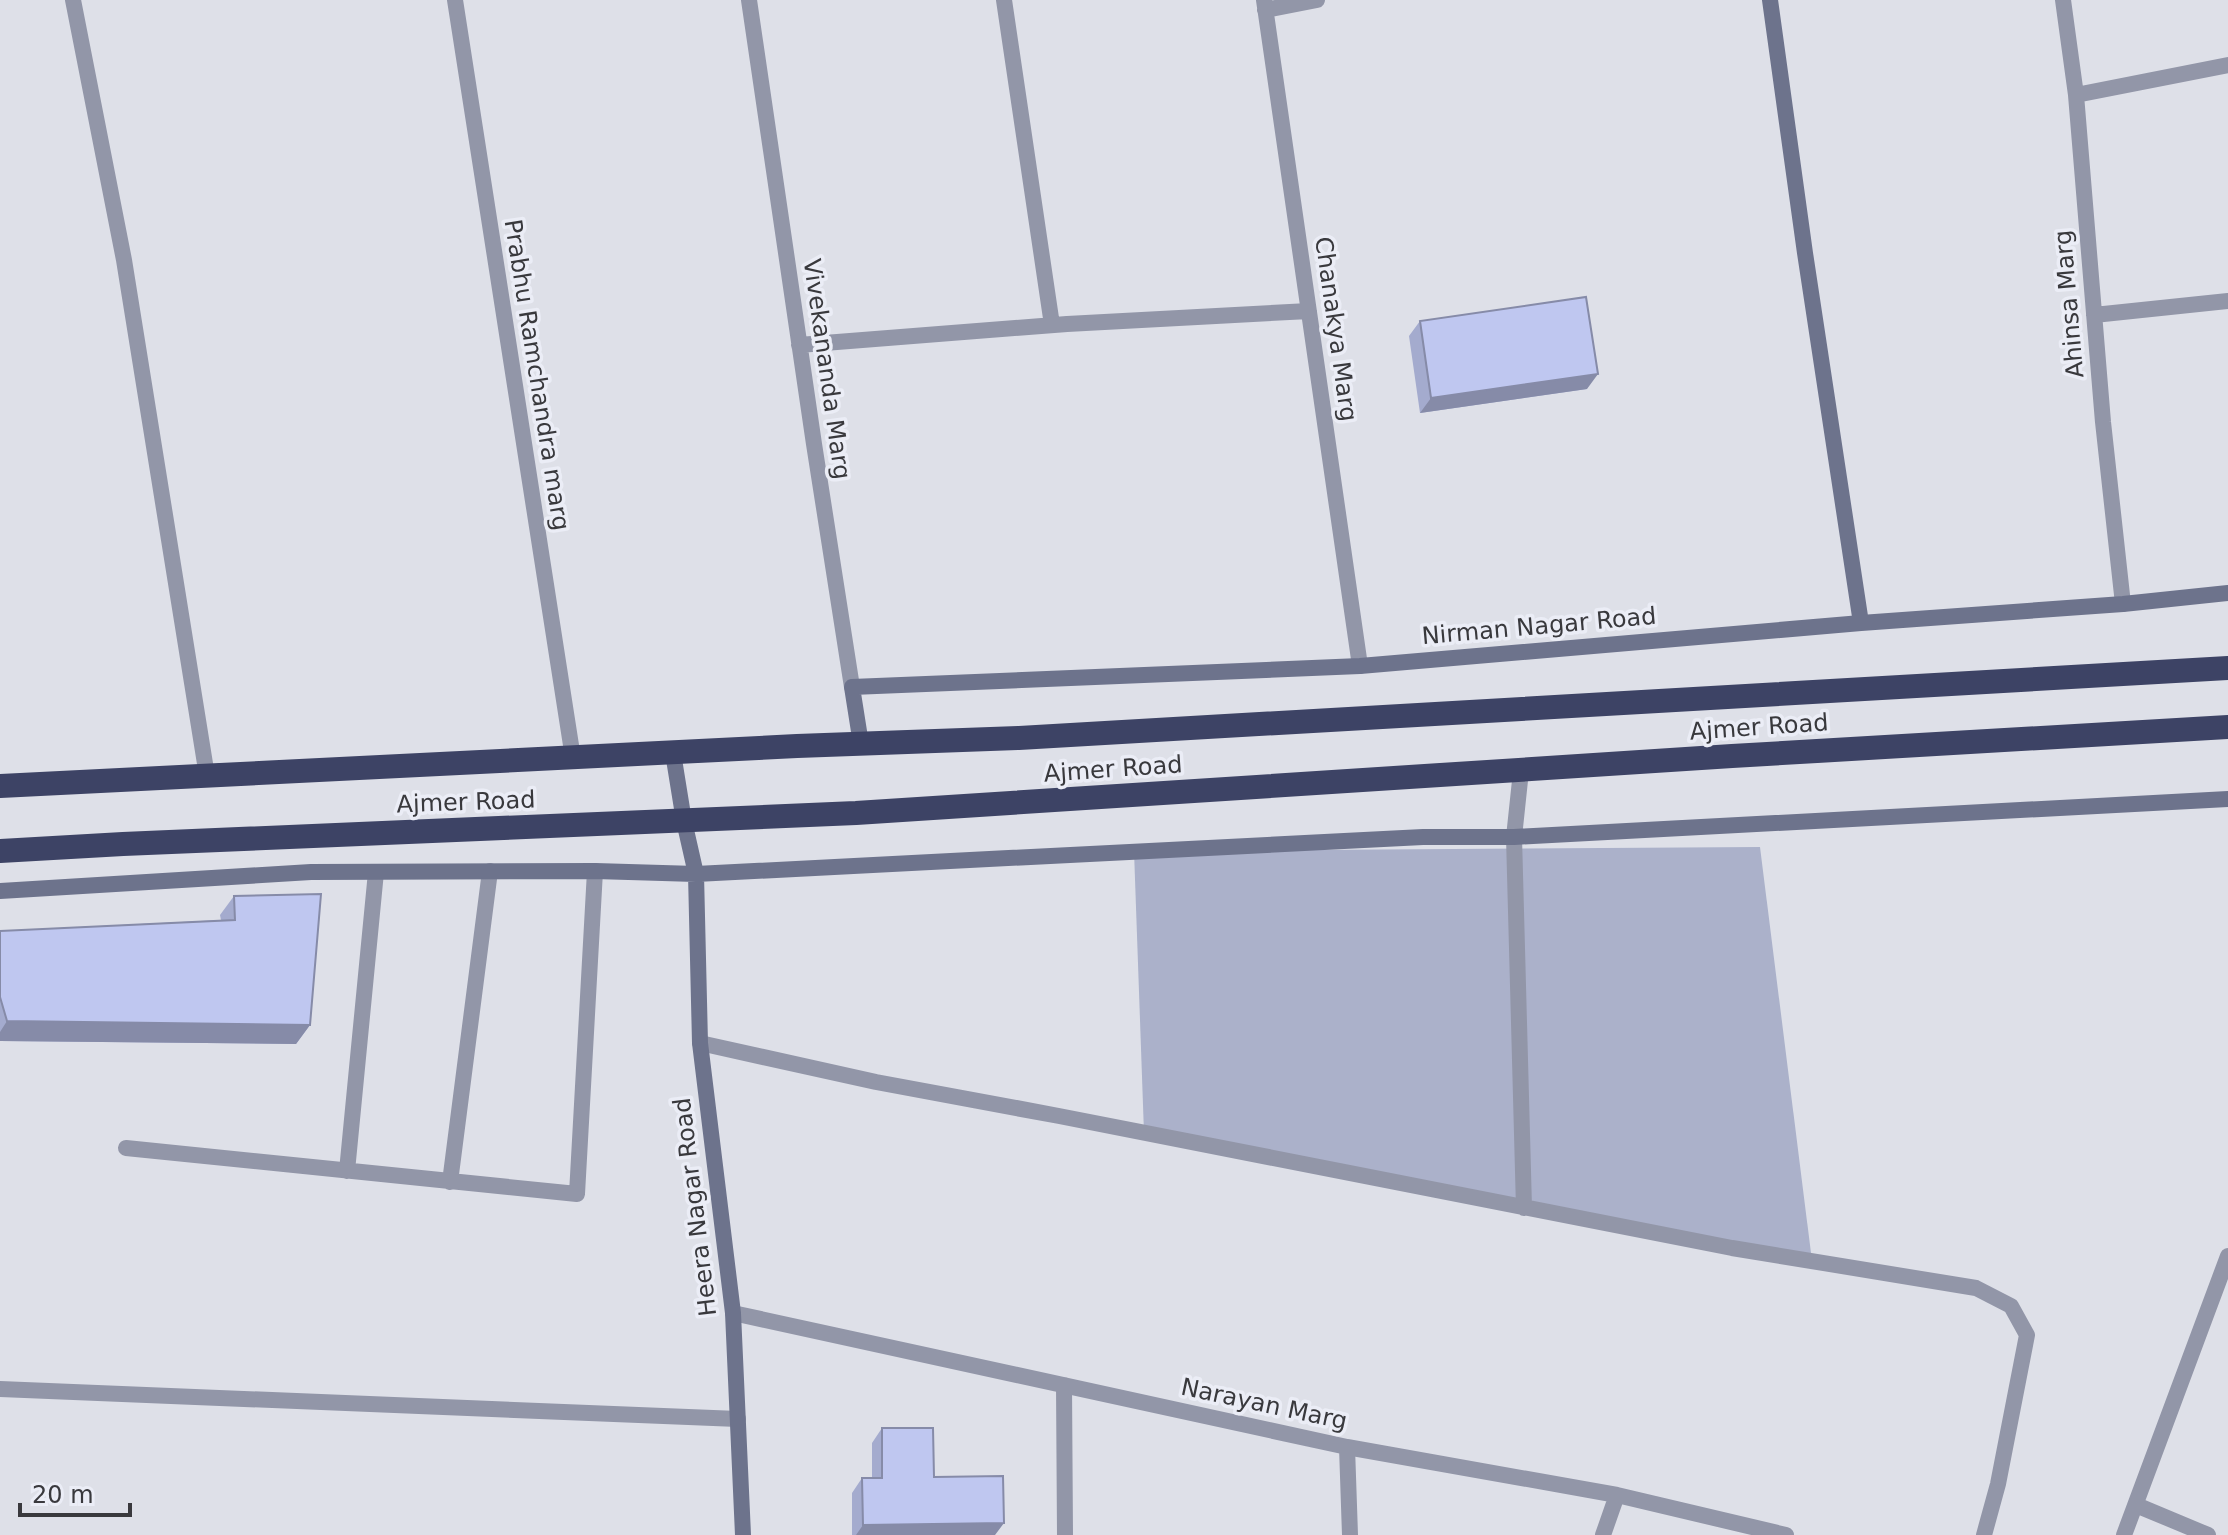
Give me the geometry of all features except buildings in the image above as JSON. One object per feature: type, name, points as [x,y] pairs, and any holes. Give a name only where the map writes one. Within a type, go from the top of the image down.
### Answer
[{"type":"highway","name":"Ajmer Road","points":[[0,786],[1034,737],[2228,668]]},
{"type":"highway","name":"Ajmer Road","points":[[0,851],[856,813],[2228,727]]},
{"type":"street","points":[[73,0],[124,260],[207,776]]},
{"type":"street","name":"Prabhu Ramchandra marg","points":[[455,0],[573,758]]},
{"type":"street","name":"Vivekananda Marg","points":[[749,0],[861,744]]},
{"type":"street","points":[[1004,0],[1052,325]]},
{"type":"street","points":[[1265,5],[1317,0]]},
{"type":"street","points":[[1770,0],[1861,623]]},
{"type":"street","name":"Ahinsa Marg","points":[[2063,0],[2076,95],[2103,422],[2123,604]]},
{"type":"street","name":"Chanakya Marg","points":[[1265,5],[1360,666]]},
{"type":"street","points":[[2076,95],[2228,65]]},
{"type":"street","points":[[2094,315],[2228,301]]},
{"type":"street","points":[[799,345],[1052,325],[1309,311]]},
{"type":"street","name":"Nirman Nagar Road","points":[[852,687],[1360,666],[2228,593]]},
{"type":"street","name":"Heera Nagar Road","points":[[673,753],[696,874],[700,1043],[733,1313],[743,1535]]},
{"type":"street","points":[[1521,771],[1514,837],[1524,1208]]},
{"type":"street","points":[[0,891],[311,872],[595,871],[696,874],[1423,837],[1514,837],[2228,799]]},
{"type":"street","points":[[450,1182],[490,871]]},
{"type":"street","points":[[126,1148],[577,1194],[595,871]]},
{"type":"street","points":[[347,1171],[376,872]]},
{"type":"street","points":[[700,1043],[876,1082],[1732,1248],[1976,1288],[2011,1306],[2027,1335],[1998,1484],[1984,1535]]},
{"type":"street","points":[[2124,1535],[2223,1284],[2228,1256]]},
{"type":"street","name":"Narayan Marg","points":[[733,1313],[1347,1447],[1617,1495],[1786,1535]]},
{"type":"street","points":[[1064,1385],[1065,1535]]},
{"type":"street","points":[[0,1389],[738,1419]]},
{"type":"street","points":[[1347,1447],[1350,1535]]},
{"type":"street","points":[[1603,1535],[1617,1495]]},
{"type":"street","points":[[2136,1505],[2208,1535]]},
{"type":"shaded area","points":[[1760,847],[1812,1261],[1144,1133],[1134,851]]}]
